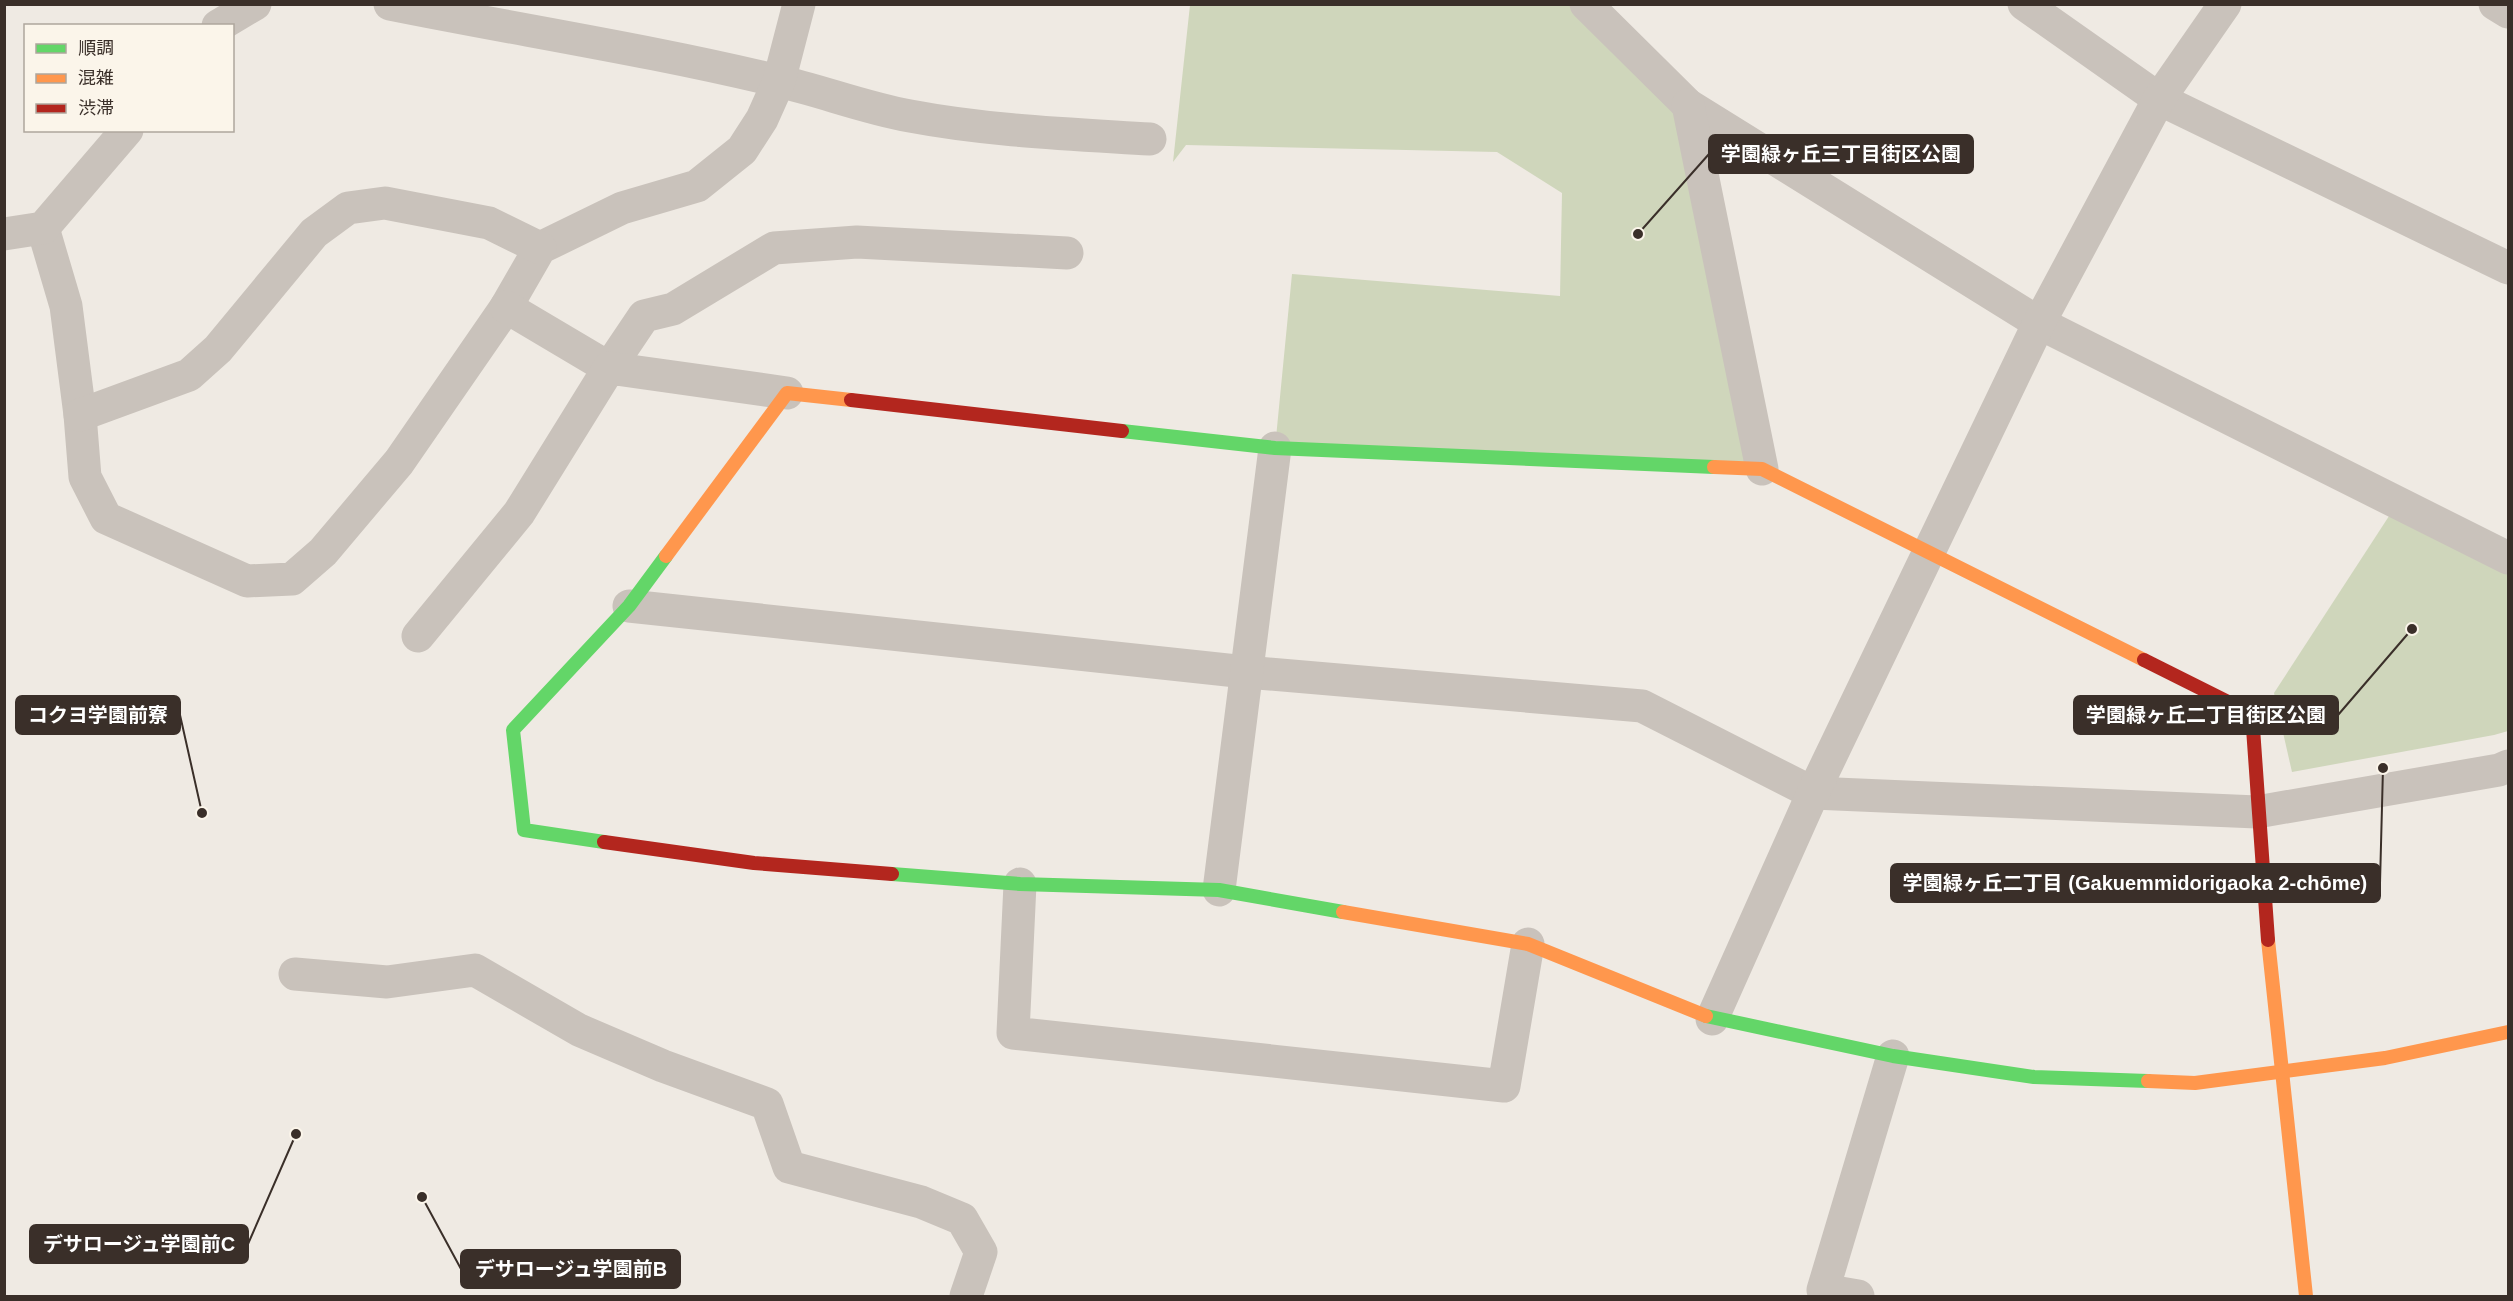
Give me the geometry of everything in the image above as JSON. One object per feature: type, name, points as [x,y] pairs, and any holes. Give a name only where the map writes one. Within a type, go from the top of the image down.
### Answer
[{"type":"street","points":[[221,24],[255,4]]},
{"type":"street","points":[[390,4],[779,81],[910,116],[1020,130],[1150,139]]},
{"type":"street","points":[[43,228],[66,306],[80,414],[85,477],[106,518],[247,581],[292,579],[323,552],[399,462],[506,307],[540,248],[622,208],[697,186],[742,150],[762,118],[779,81],[799,4]]},
{"type":"street","points":[[2024,4],[2159,99],[2508,268]]},
{"type":"street","points":[[1712,1019],[1813,793],[2039,323],[2159,99],[2225,4]]},
{"type":"street","points":[[2495,4],[2508,12]]},
{"type":"street","points":[[1590,6],[1688,105],[2039,323],[2508,558]]},
{"type":"street","points":[[1688,105],[1762,469]]},
{"type":"street","points":[[4,234],[43,228],[125,132]]},
{"type":"street","points":[[80,414],[189,375],[219,349],[314,233],[348,208],[385,203],[489,223],[540,248]]},
{"type":"street","points":[[418,636],[519,513],[644,316],[673,309],[774,248],[857,242],[1067,253]]},
{"type":"street","points":[[506,307],[609,368],[788,393],[1275,448],[1762,469],[2252,714],[2257,812],[2281,1071],[2306,1296]]},
{"type":"street","points":[[788,393],[628,606],[513,730],[524,830],[754,862],[1020,884],[1220,890],[1528,944],[1712,1019],[1893,1056],[2045,1078],[2195,1083],[2385,1058],[2508,1032]]},
{"type":"street","points":[[1220,890],[1275,448]]},
{"type":"street","points":[[628,606],[1246,672],[1642,706],[1813,793],[2257,812],[2487,772],[2508,766]]},
{"type":"street","points":[[1020,884],[1013,1033],[1504,1086],[1528,944]]},
{"type":"street","points":[[295,974],[387,982],[475,970],[579,1030],[663,1066],[767,1104],[789,1167],[921,1202],[962,1219],[981,1252],[966,1296]]},
{"type":"street","points":[[1858,1296],[1823,1290],[1893,1056]]},
{"type":"green space","points":[[1190,5],[1586,5],[1688,105],[1762,469],[1275,448],[1292,274],[1560,296],[1562,193],[1497,152],[1186,145],[1173,162]]},
{"type":"green space","points":[[2391,513],[2508,566],[2508,731],[2292,772],[2274,693]]},
{"type":"traffic: fast","points":[[1122,431],[1275,448],[1714,467]]},
{"type":"traffic: fast","points":[[604,842],[524,830],[513,730],[629,606],[666,556]]},
{"type":"traffic: fast","points":[[892,874],[1020,884],[1219,890],[1343,912]]},
{"type":"traffic: fast","points":[[1706,1016],[1893,1056],[2034,1077],[2148,1081]]},
{"type":"traffic: slow","points":[[666,556],[787,393],[851,400]]},
{"type":"traffic: slow","points":[[1714,467],[1762,469],[2144,660]]},
{"type":"traffic: slow","points":[[1343,912],[1528,944],[1706,1016]]},
{"type":"traffic: slow","points":[[2268,940],[2306,1296]]},
{"type":"traffic: slow","points":[[2148,1081],[2195,1083],[2385,1058],[2508,1032]]},
{"type":"traffic: jam","points":[[851,400],[1122,431]]},
{"type":"traffic: jam","points":[[2144,660],[2252,714],[2268,940]]},
{"type":"traffic: jam","points":[[604,842],[754,863],[892,874]]},
{"type":"place","name":"学園緑ヶ丘三丁目街区公園","points":[[1638,234]]},
{"type":"place","name":"学園緑ヶ丘二丁目街区公園","points":[[2412,629]]},
{"type":"place","name":"学園緑ヶ丘二丁目 (Gakuemmidorigaoka 2-chōme)","points":[[2383,768]]},
{"type":"place","name":"コクヨ学園前寮","points":[[202,813]]},
{"type":"place","name":"デサロージュ学園前C","points":[[296,1134]]},
{"type":"place","name":"デサロージュ学園前B","points":[[422,1197]]}]
